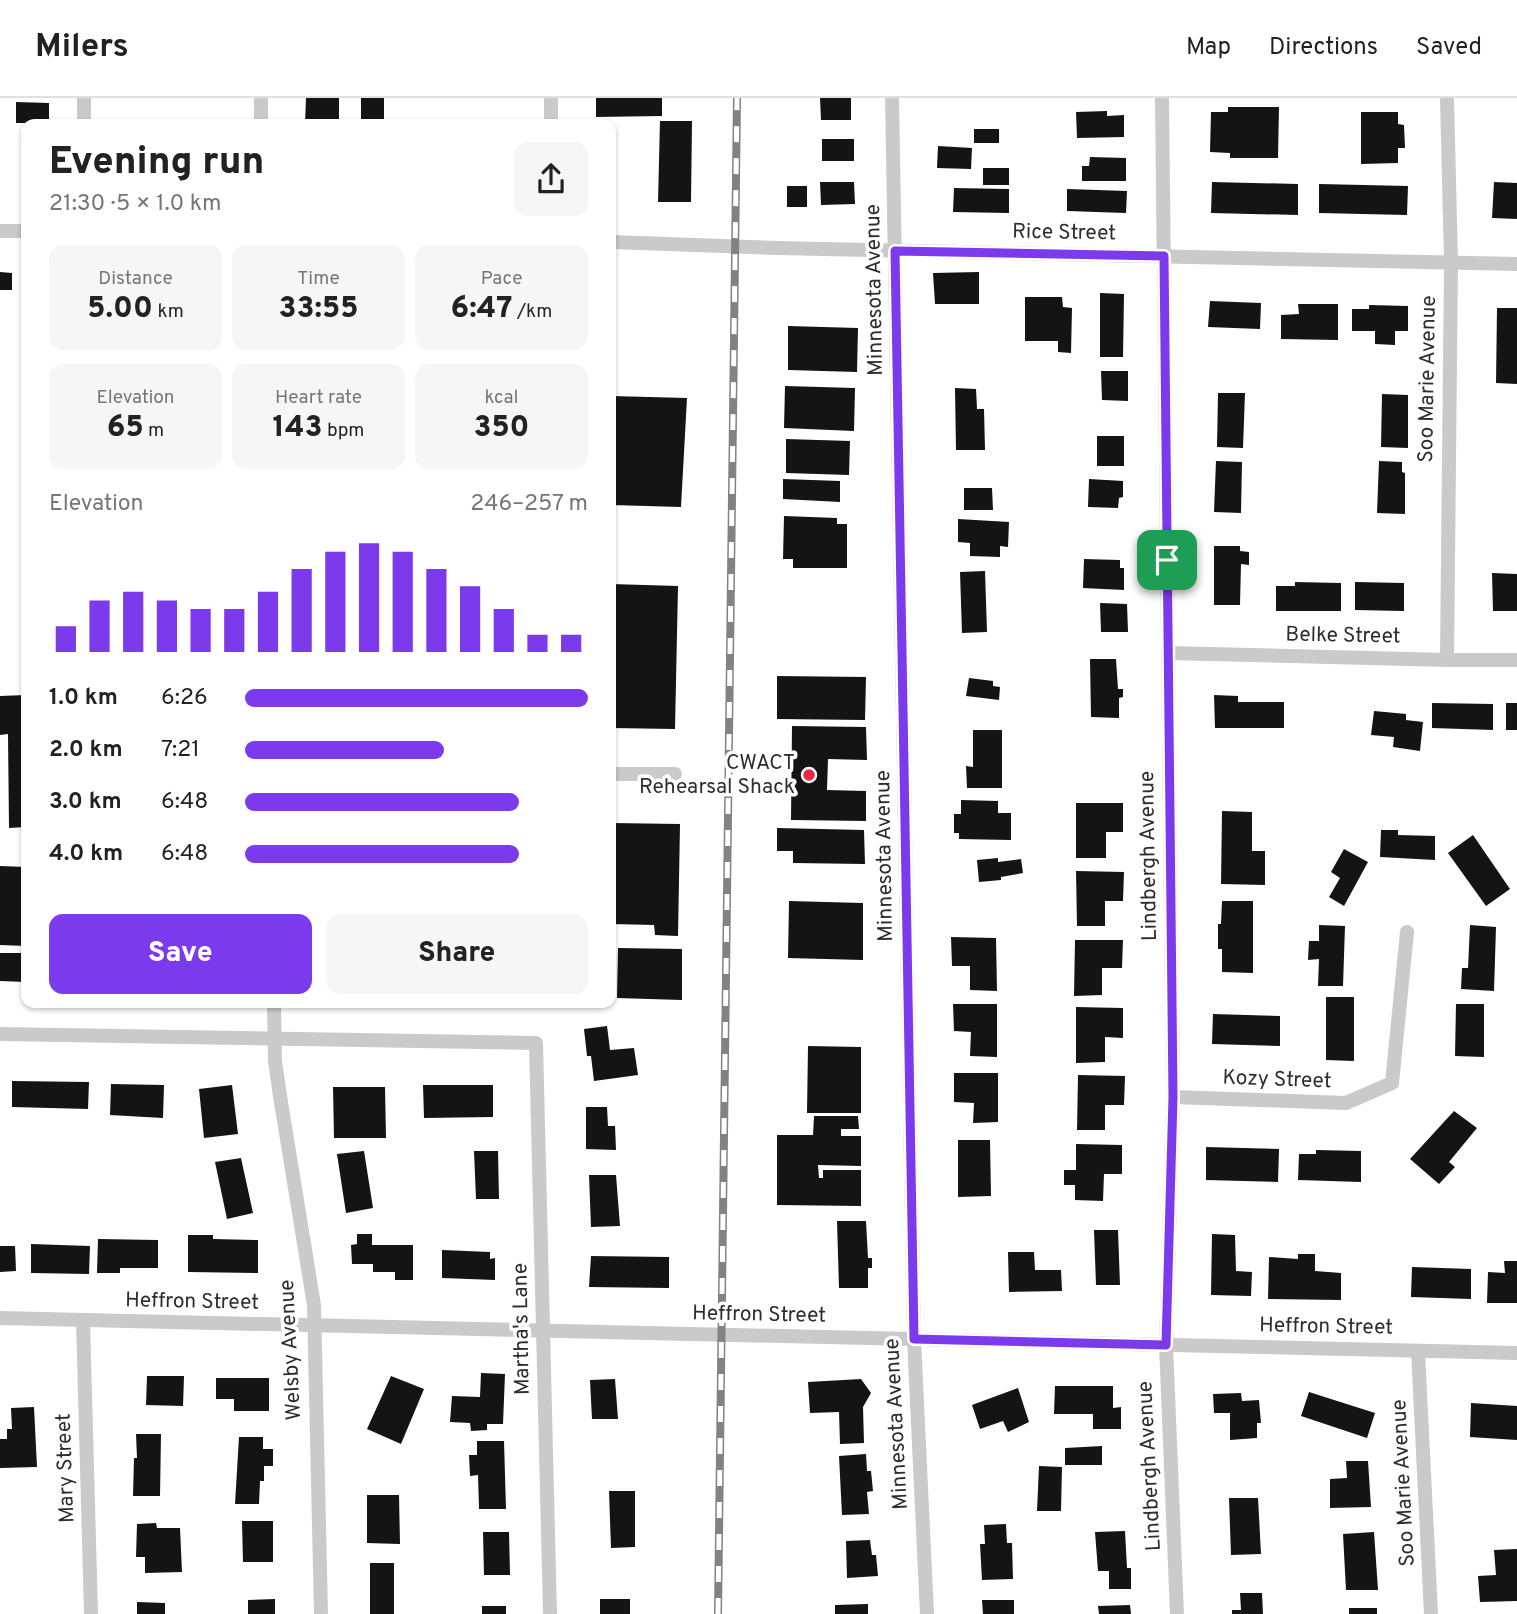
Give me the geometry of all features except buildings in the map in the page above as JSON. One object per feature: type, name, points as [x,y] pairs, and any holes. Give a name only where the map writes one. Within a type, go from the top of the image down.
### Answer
[{"type":"street","points":[[83,98],[84,119]]},
{"type":"street","points":[[261,98],[261,119]]},
{"type":"street","points":[[551,98],[551,119]]},
{"type":"street","name":"Minnesota Avenue","points":[[892,98],[914,1339],[927,1614]]},
{"type":"street","name":"Lindbergh Avenue","points":[[1162,98],[1173,1097],[1166,1345],[1177,1614]]},
{"type":"street","name":"Soo Marie Avenue","points":[[1447,98],[1451,262],[1447,660]]},
{"type":"street","points":[[0,231],[21,232]]},
{"type":"street","name":"Rice Street","points":[[616,242],[1517,264]]},
{"type":"street","name":"Belke Street","points":[[1168,653],[1517,660]]},
{"type":"street","points":[[616,774],[675,774]]},
{"type":"street","name":"Kozy Street","points":[[1173,1097],[1346,1103],[1392,1083],[1407,932]]},
{"type":"street","name":"Welsby Avenue","points":[[274,1008],[279,1096],[312,1291],[315,1325],[321,1614]]},
{"type":"street","points":[[0,1034],[274,1039]]},
{"type":"street","name":"Martha's Lane","points":[[274,1039],[536,1043],[550,1614]]},
{"type":"street","name":"Heffron Street","points":[[0,1318],[1517,1353]]},
{"type":"street","name":"Mary Street","points":[[83,1320],[91,1614]]},
{"type":"street","name":"Soo Marie Avenue","points":[[1418,1350],[1431,1614]]},
{"type":"railway","points":[[718,1614],[737,98]]},
{"type":"place","name":"CWACT Rehearsal Shack","points":[[809,775]]},
{"type":"route","points":[[895,251],[1164,256],[1167,560],[1173,1097],[1166,1345],[914,1339],[895,251]]}]
